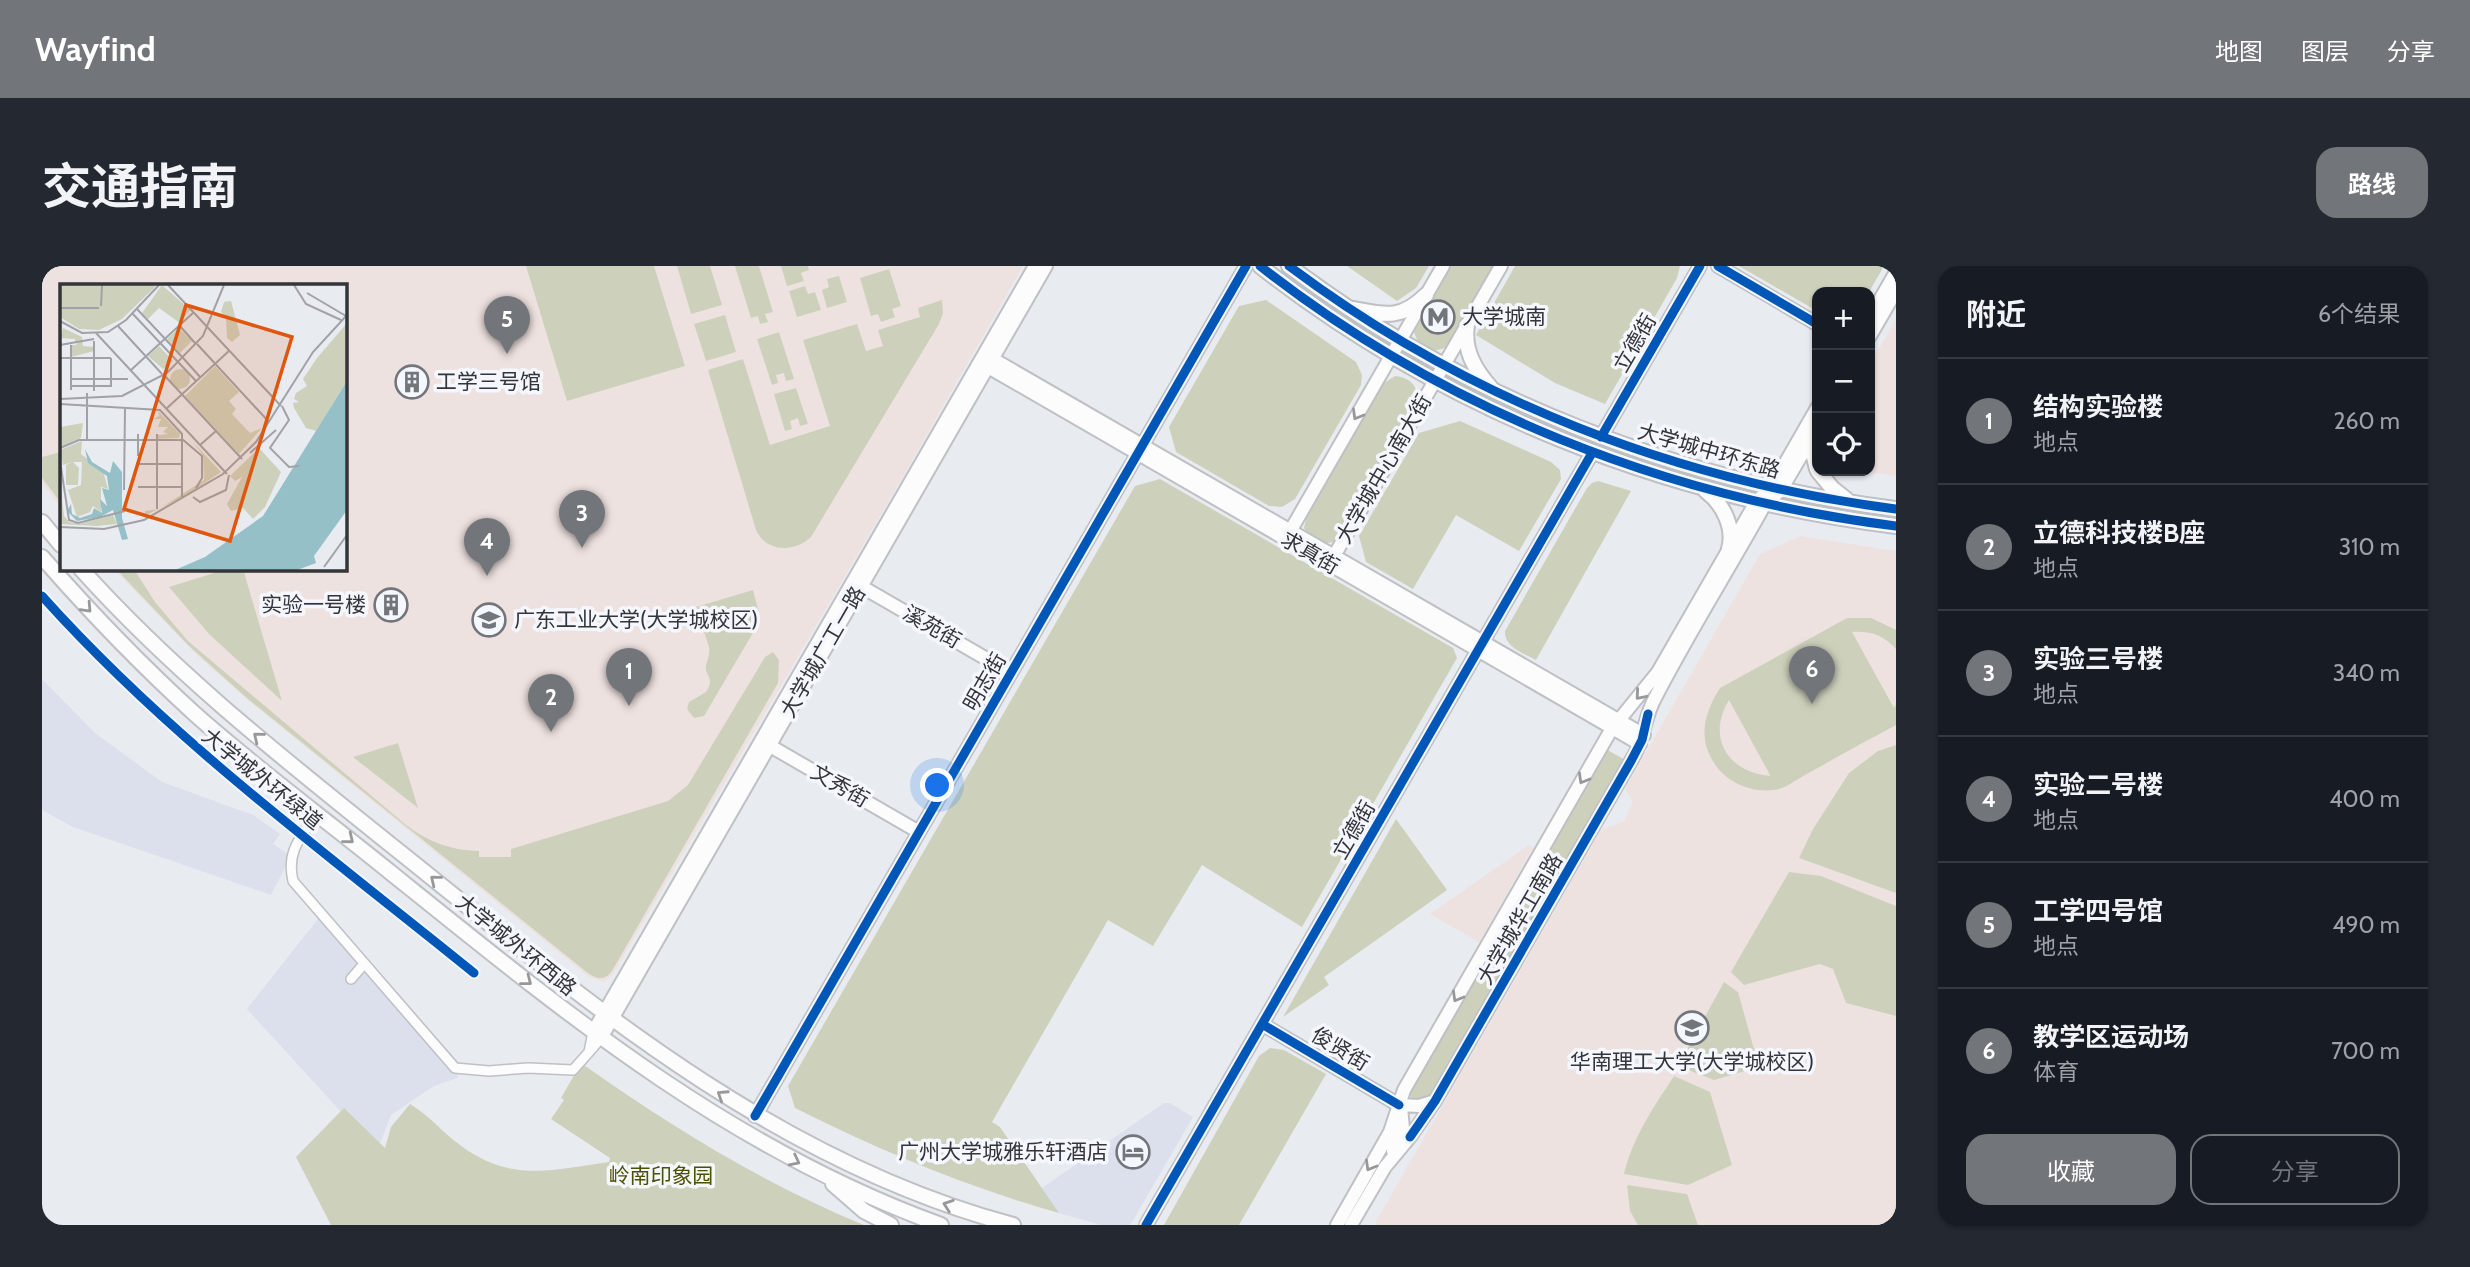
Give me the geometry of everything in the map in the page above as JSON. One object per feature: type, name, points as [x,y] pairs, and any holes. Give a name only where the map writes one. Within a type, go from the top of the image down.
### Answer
[{"type":"main road","name":"大学城中环东路","points":[[1260,266],[1322,312],[1434,381],[1498,413],[1592,453],[1701,489],[1825,516],[1896,526]]},
{"type":"main road","name":"大学城中环东路","points":[[1289,266],[1348,308],[1443,366],[1494,392],[1601,437],[1683,466],[1776,489],[1896,509]]},
{"type":"main road","points":[[1348,308],[1396,314],[1412,308],[1426,295]]},
{"type":"main road","points":[[1467,325],[1466,346],[1471,359],[1494,392]]},
{"type":"main road","points":[[1823,476],[1832,488],[1852,503]]},
{"type":"main road","points":[[1701,489],[1713,497],[1723,511],[1731,536],[1729,549]]},
{"type":"main road","points":[[42,522],[60,544]]},
{"type":"main road","name":"大学城外环西路","points":[[42,556],[116,638],[194,713],[597,1035],[642,1068],[736,1129],[868,1196],[942,1225]]},
{"type":"main road","name":"大学城外环西路","points":[[82,570],[148,639],[224,709],[607,1017],[755,1116],[877,1177],[939,1202],[1013,1225]]},
{"type":"main road","points":[[642,1068],[638,1060],[641,1052],[654,1050]]},
{"type":"main road","points":[[824,1175],[864,1211],[891,1225]]},
{"type":"street","name":"大学城广工一路","points":[[986,361],[1035,266]]},
{"type":"street","name":"大学城广工一路","points":[[597,1035],[986,361],[1046,266]]},
{"type":"street","name":"明志街","points":[[755,1116],[1246,266]]},
{"type":"street","points":[[1288,535],[1443,266]]},
{"type":"street","name":"大学城中心南大街","points":[[1331,560],[1501,266]]},
{"type":"street","name":"立德街","points":[[1601,437],[1700,266]]},
{"type":"street","points":[[1717,266],[1812,321]]},
{"type":"street","points":[[1875,308],[1896,272]]},
{"type":"street","points":[[1875,327],[1896,290]]},
{"type":"street","name":"求真街","points":[[986,361],[1642,739]]},
{"type":"street","name":"大学城华工南路","points":[[1776,489],[1814,413]]},
{"type":"street","name":"大学城华工南路","points":[[1337,1225],[1390,1132],[1407,1085],[1615,724],[1658,672],[1729,549],[1761,503],[1776,489],[1812,436]]},
{"type":"street","name":"立德街","points":[[1146,1225],[1592,453]]},
{"type":"street","name":"大学城华工南路","points":[[1350,1225],[1385,1167],[1435,1101],[1642,739],[1654,699],[1761,503]]},
{"type":"street","name":"溪苑街","points":[[857,584],[1011,673]]},
{"type":"street","name":"文秀街","points":[[765,743],[919,832]]},
{"type":"street","points":[[317,813],[293,849],[289,866],[293,881],[455,1068],[489,1071],[528,1068],[573,1070],[589,1052],[597,1035]]},
{"type":"street","points":[[351,979],[364,964]]},
{"type":"street","name":"俊贤街","points":[[1262,1024],[1399,1105]]},
{"type":"street","points":[[1385,1167],[1403,1128],[1399,1105],[1419,1106],[1435,1101]]},
{"type":"shaded area","name":"广东工业大学(大学城校区)","points":[[42,266],[1023,266],[612,976],[604,982],[589,977],[244,697],[199,657],[114,570],[346,570],[346,284],[60,284],[60,507],[42,483]]},
{"type":"shaded area","points":[[1896,319],[1896,476],[1875,473],[1875,355]]},
{"type":"shaded area","name":"华南理工大学(大学城校区)","points":[[1800,536],[1896,551],[1896,1225],[1374,1225],[1601,830],[1624,821],[1633,802],[1625,789],[1760,554]]},
{"type":"shaded area","points":[[42,679],[95,733],[162,782],[253,815],[280,834],[273,844],[291,856],[271,895],[73,827],[42,810]]},
{"type":"shaded area","points":[[1529,845],[1533,848],[1479,942],[1430,914]]},
{"type":"shaded area","points":[[325,910],[461,1065],[457,1078],[434,1086],[391,1115],[377,1151],[247,1009]]},
{"type":"shaded area","name":"广州大学城雅乐轩酒店","points":[[1164,1103],[1170,1103],[1193,1117],[1132,1222],[1129,1225],[1101,1225],[1059,1213],[1042,1188]]},
{"type":"green space","points":[[526,266],[654,266],[685,366],[567,401]]},
{"type":"green space","points":[[677,266],[710,266],[722,305],[691,314]]},
{"type":"green space","points":[[735,266],[759,266],[773,312],[765,314],[768,322],[760,324],[758,316],[751,318]]},
{"type":"green space","points":[[781,266],[808,266],[809,270],[801,273],[804,281],[787,286]]},
{"type":"green space","points":[[1347,266],[1429,266],[1416,288],[1397,301]]},
{"type":"green space","points":[[1451,266],[1495,266],[1450,344],[1434,350],[1418,342],[1414,332]]},
{"type":"green space","points":[[1515,266],[1680,266],[1677,278],[1605,404],[1555,383],[1476,335]]},
{"type":"green space","points":[[1739,266],[1884,266],[1872,287],[1812,287],[1812,308]]},
{"type":"green space","points":[[889,269],[901,306],[892,309],[895,317],[881,322],[878,314],[871,316],[860,278]]},
{"type":"green space","points":[[839,276],[847,302],[827,308],[822,290],[829,287],[827,279]]},
{"type":"green space","points":[[805,286],[808,294],[815,292],[821,310],[797,317],[789,291]]},
{"type":"green space","points":[[942,300],[943,313],[939,324],[811,537],[789,548],[766,543],[756,530],[708,370],[743,359],[770,445],[830,426],[803,340],[857,324],[866,351],[883,346],[878,330],[920,317],[918,308]]},
{"type":"green space","points":[[1266,300],[1356,362],[1362,375],[1361,385],[1295,499],[1282,507],[1269,506],[1176,452],[1169,427],[1239,306]]},
{"type":"green space","points":[[725,315],[736,352],[706,361],[694,324]]},
{"type":"green space","points":[[779,332],[794,379],[786,381],[784,373],[776,375],[778,383],[772,385],[757,339]]},
{"type":"green space","points":[[1395,376],[1413,384],[1417,393],[1416,403],[1336,541],[1325,544],[1309,536],[1304,528],[1306,519],[1384,383]]},
{"type":"green space","points":[[796,388],[808,424],[800,426],[798,418],[790,421],[792,429],[785,431],[774,394]]},
{"type":"green space","points":[[1460,421],[1551,462],[1560,470],[1561,479],[1519,551],[1456,515],[1413,589],[1366,562],[1359,536],[1419,433]]},
{"type":"green space","points":[[60,452],[60,502],[42,478],[42,457]]},
{"type":"green space","points":[[1160,479],[1453,648],[1457,658],[1302,927],[1202,865],[1153,946],[1108,920],[992,1122],[1000,1127],[1059,1213],[958,1180],[827,1124],[795,1108],[788,1086],[1135,486]]},
{"type":"green space","points":[[1598,481],[1631,491],[1536,660],[1511,645],[1505,631],[1587,488]]},
{"type":"green space","points":[[117,570],[135,570],[155,602],[188,641],[406,825],[440,844],[479,851],[479,857],[511,857],[511,849],[668,801],[688,785],[765,657],[773,652],[779,660],[778,683],[612,971],[599,978],[589,974],[248,699],[189,646]]},
{"type":"green space","points":[[224,570],[243,570],[282,701],[209,634],[169,587]]},
{"type":"green space","points":[[753,590],[759,613],[757,626],[704,716],[694,718],[687,709],[689,702],[706,692],[710,683],[706,669],[709,647],[696,607]]},
{"type":"green space","points":[[1847,618],[1871,618],[1896,630],[1896,649],[1876,635],[1852,632],[1894,708],[1896,705],[1896,725],[1778,789],[1755,790],[1738,784],[1722,773],[1711,758],[1705,740],[1705,722],[1720,688]],"holes":[[[1729,700],[1770,776],[1743,768],[1725,751],[1720,727],[1722,714]]]},
{"type":"green space","points":[[398,743],[418,808],[353,757]]},
{"type":"green space","points":[[1896,745],[1896,893],[1799,858],[1813,829],[1849,773],[1878,751]]},
{"type":"green space","points":[[1604,748],[1627,761],[1436,1091],[1424,1101],[1411,1100],[1409,1087]]},
{"type":"green space","points":[[1396,819],[1447,890],[1324,977],[1329,985],[1283,1017]]},
{"type":"green space","points":[[1789,872],[1821,876],[1896,906],[1896,1016],[1846,1003],[1833,969],[1820,964],[1744,985],[1731,972]]},
{"type":"green space","points":[[1724,982],[1738,992],[1759,1067],[1714,1080],[1678,1066]]},
{"type":"green space","points":[[1270,1048],[1284,1050],[1326,1074],[1239,1225],[1164,1225],[1259,1056]]},
{"type":"green space","name":"岭南印象园","points":[[581,1063],[718,1152],[789,1191],[864,1225],[331,1225],[296,1157],[344,1108],[385,1148],[391,1127],[410,1104],[460,1145],[497,1165],[532,1171],[609,1162],[610,1158],[551,1119],[564,1100],[561,1098]]},
{"type":"green space","points":[[1674,1076],[1710,1092],[1732,1165],[1688,1185],[1624,1174],[1638,1135]]},
{"type":"green space","points":[[1627,1185],[1687,1194],[1698,1225],[1638,1225],[1630,1211]]},
{"type":"cycle path","points":[[755,1116],[1246,266]]},
{"type":"cycle path","points":[[1260,266],[1331,317],[1404,363],[1481,404],[1560,439],[1641,469],[1725,493],[1810,512],[1896,526]]},
{"type":"cycle path","points":[[1289,266],[1357,313],[1428,356],[1501,394],[1576,427],[1654,455],[1733,478],[1814,496],[1896,509]]},
{"type":"cycle path","points":[[1601,437],[1700,266]]},
{"type":"cycle path","points":[[1718,266],[1812,321]]},
{"type":"cycle path","points":[[1146,1225],[1592,453]]},
{"type":"cycle path","name":"大学城外环绿道","points":[[42,596],[91,648],[196,746],[306,839],[474,973]]},
{"type":"cycle path","points":[[1410,1137],[1435,1101],[1631,761],[1642,740],[1648,714]]},
{"type":"cycle path","points":[[1262,1024],[1399,1105]]},
{"type":"place","name":"大学城南","points":[[1438,317]]},
{"type":"place","name":"工学四号馆","points":[[507,354]]},
{"type":"place","name":"工学三号馆","points":[[412,382]]},
{"type":"place","name":"实验三号楼","points":[[582,548]]},
{"type":"place","name":"实验二号楼","points":[[487,576]]},
{"type":"place","name":"实验一号楼","points":[[391,605]]},
{"type":"place","name":"广东工业大学(大学城校区)","points":[[489,620]]},
{"type":"place","name":"教学区运动场","points":[[1812,704]]},
{"type":"place","name":"结构实验楼","points":[[629,706]]},
{"type":"place","name":"立德科技楼B座","points":[[551,732]]},
{"type":"place","name":"华南理工大学(大学城校区)","points":[[1692,1028]]},
{"type":"place","name":"广州大学城雅乐轩酒店","points":[[1133,1152]]}]
